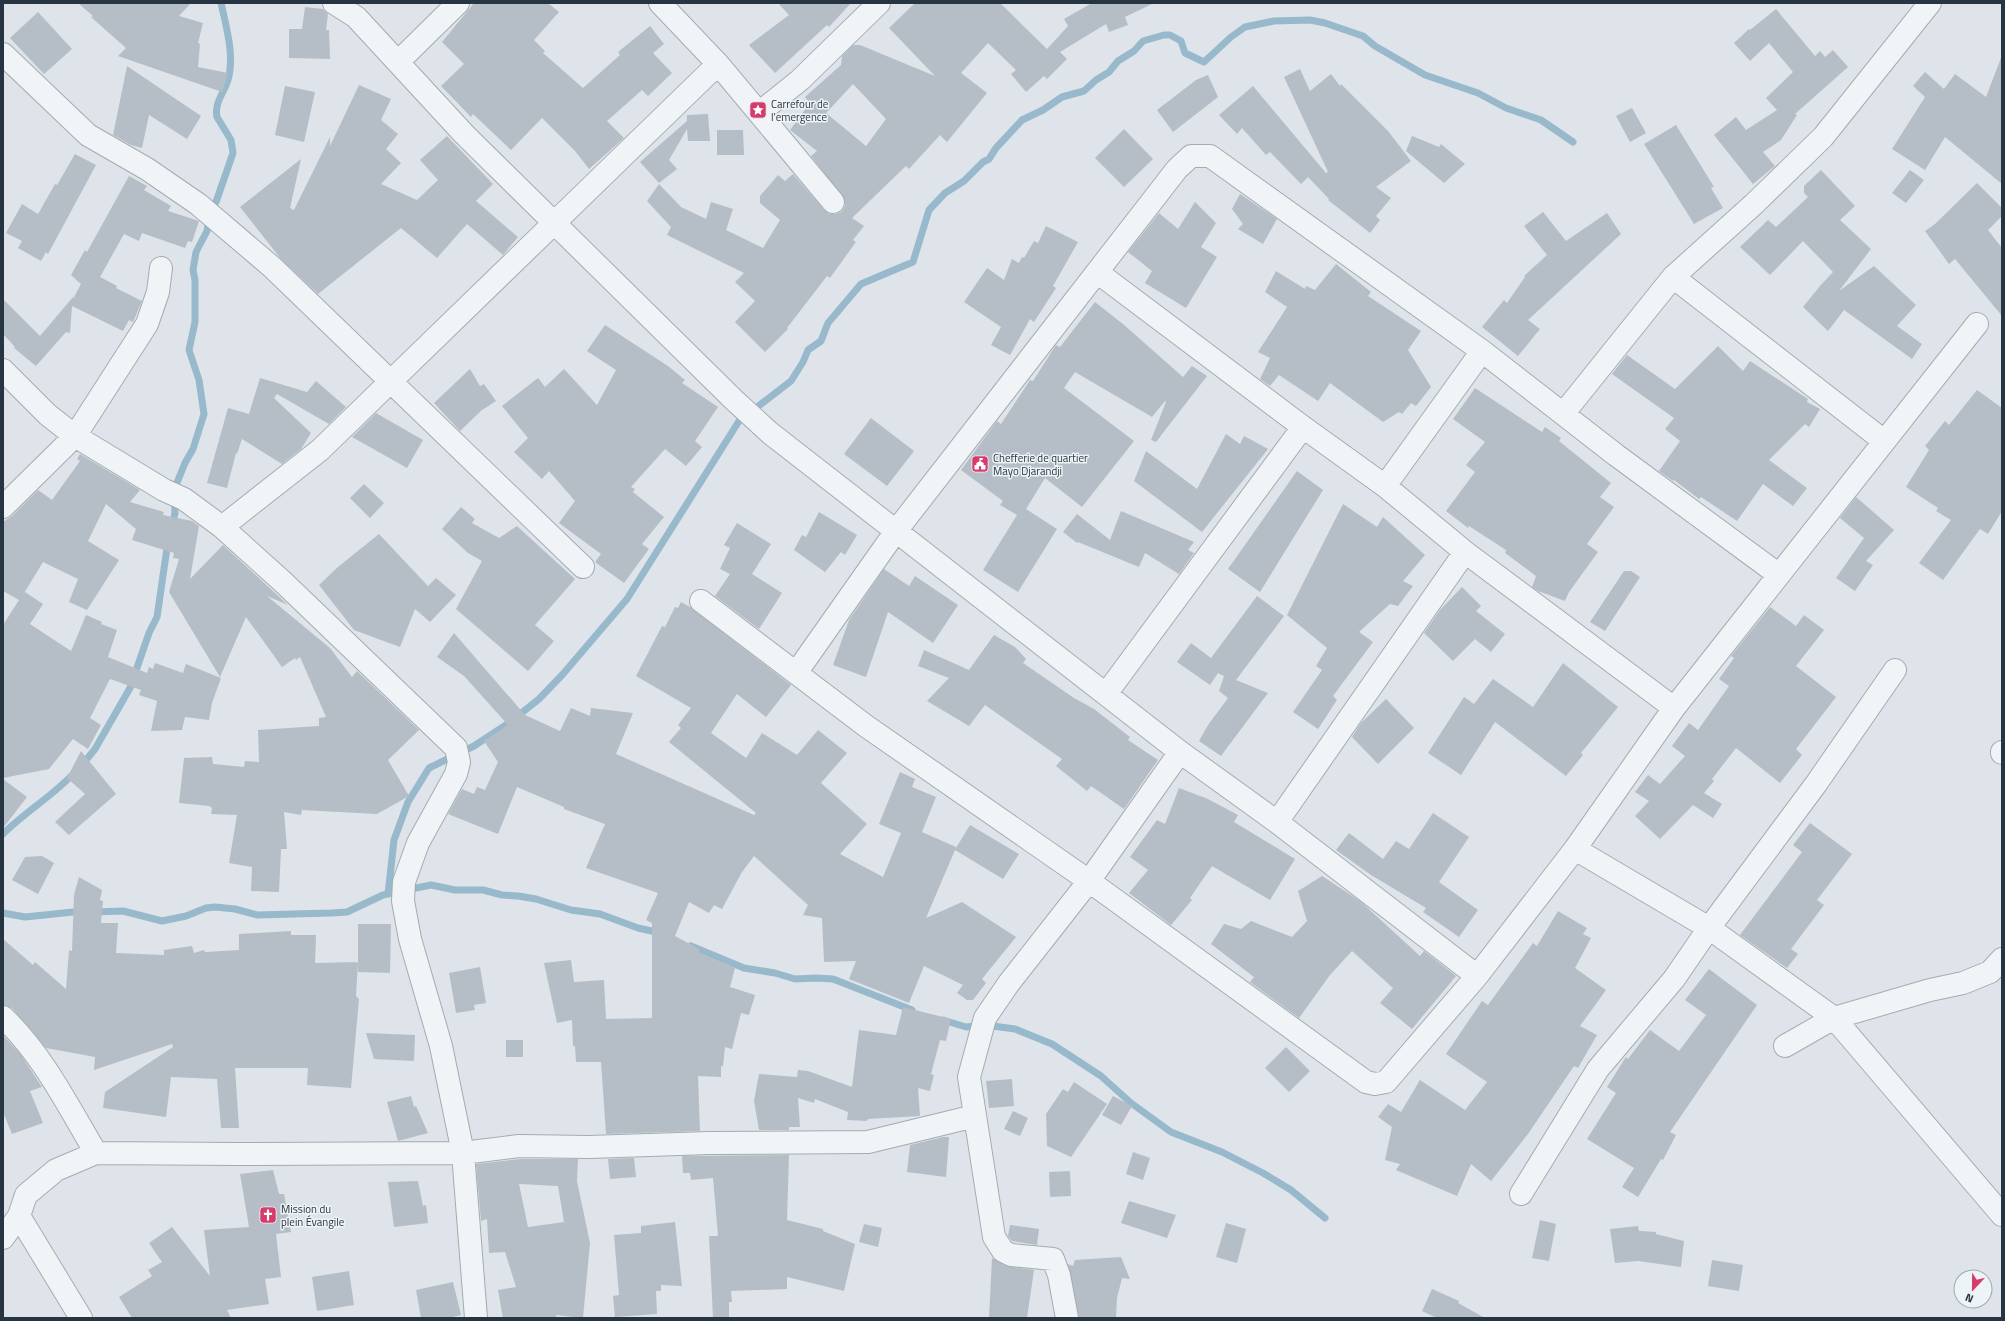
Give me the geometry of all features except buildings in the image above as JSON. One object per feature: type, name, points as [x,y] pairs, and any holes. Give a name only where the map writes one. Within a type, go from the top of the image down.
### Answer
[{"type":"street","points":[[334,3],[356,17],[464,134],[734,400],[770,433],[1180,752],[1277,822],[1477,976]]},
{"type":"street","points":[[398,62],[458,3]]},
{"type":"street","points":[[660,3],[718,64],[833,202]]},
{"type":"street","points":[[759,113],[800,80],[879,3]]},
{"type":"street","points":[[1563,414],[1673,276],[1754,204],[1823,137],[1930,3]]},
{"type":"street","points":[[3,54],[88,135],[147,169],[198,204],[272,268],[583,567]]},
{"type":"street","points":[[222,527],[320,450],[553,222],[718,64]]},
{"type":"street","points":[[796,673],[896,531],[1177,169],[1191,156],[1210,156],[1482,351],[1563,414],[1779,575]]},
{"type":"street","points":[[3,507],[75,436],[147,324],[158,292],[161,268]]},
{"type":"street","points":[[1097,272],[1303,427],[1385,486],[1465,552],[1674,708]]},
{"type":"street","points":[[1673,276],[1884,441]]},
{"type":"street","points":[[700,601],[866,726],[1089,881],[1366,1082],[1375,1084],[1386,1082],[1477,976],[1576,848],[1674,708],[1977,324]]},
{"type":"street","points":[[1385,486],[1482,351]]},
{"type":"street","points":[[3,370],[48,415],[75,436],[164,490],[184,499],[222,527],[283,582],[457,755],[456,774],[418,843],[404,891],[410,939],[441,1046],[463,1153],[476,1318]]},
{"type":"street","points":[[1106,694],[1303,427]]},
{"type":"street","points":[[1277,822],[1465,552]]},
{"type":"street","points":[[1521,1194],[1598,1070],[1674,979],[1709,928],[1816,784],[1895,670]]},
{"type":"street","points":[[1067,1318],[1059,1275],[1053,1259],[1011,1255],[1003,1251],[994,1237],[969,1077],[982,1025],[1009,982],[1089,881],[1180,752]]},
{"type":"street","points":[[1576,848],[1709,928],[1834,1018],[2002,1215]]},
{"type":"street","points":[[1785,1046],[1834,1018],[1930,990],[1963,983],[1990,972],[2002,959]]},
{"type":"street","points":[[3,1017],[17,1030],[48,1072],[96,1153]]},
{"type":"street","points":[[3,1238],[19,1216],[26,1195],[56,1170],[96,1153],[463,1153],[519,1146],[589,1147],[709,1143],[868,1142],[975,1116]]},
{"type":"street","points":[[19,1216],[81,1318]]},
{"type":"waterway","points":[[172,525],[175,513],[174,490],[185,463],[193,449],[204,414],[199,380],[189,350],[195,322],[195,280],[193,270],[196,252],[207,231],[211,209],[216,202],[233,153],[231,140],[217,117],[216,112],[218,103],[228,80],[231,61],[229,41],[221,3]]},
{"type":"waterway","points":[[388,894],[394,840],[408,802],[429,768],[474,746],[509,723],[539,699],[563,674],[627,599],[739,421],[791,381],[803,362],[808,350],[821,341],[828,323],[861,284],[913,262],[929,210],[945,193],[964,181],[983,162],[989,159],[996,148],[1022,120],[1043,110],[1062,97],[1084,91],[1096,80],[1109,72],[1118,61],[1134,51],[1143,41],[1164,35],[1170,35],[1181,41],[1185,53],[1204,62],[1231,37],[1245,27],[1274,21],[1310,20],[1325,23],[1363,36],[1375,46],[1425,75],[1478,93],[1506,108],[1541,120],[1573,142]]},
{"type":"waterway","points":[[82,765],[95,749],[130,688],[149,633],[157,617],[168,541]]},
{"type":"waterway","points":[[3,834],[58,789],[75,772]]},
{"type":"waterway","points":[[406,890],[431,885],[455,890],[483,890],[502,895],[536,899],[571,910],[600,914],[638,928],[661,933]]},
{"type":"waterway","points":[[93,912],[123,911],[162,921],[186,916],[206,908],[215,907],[235,909],[257,915],[347,912],[383,895],[392,893]]},
{"type":"waterway","points":[[3,913],[25,917],[83,911]]},
{"type":"waterway","points":[[691,946],[744,968],[775,973],[795,979],[833,979],[912,1010]]},
{"type":"waterway","points":[[943,1020],[966,1027],[985,1025],[1015,1029],[1052,1044],[1101,1076],[1131,1103],[1171,1132],[1222,1152],[1263,1173],[1291,1190],[1325,1218]]},
{"type":"place","name":"Carrefour de l'emergence","points":[[758,110]]},
{"type":"place","name":"Chefferie de quartier Mayo Djarandji","points":[[980,464]]},
{"type":"place","name":"Mission du plein Évangile","points":[[268,1215]]}]
